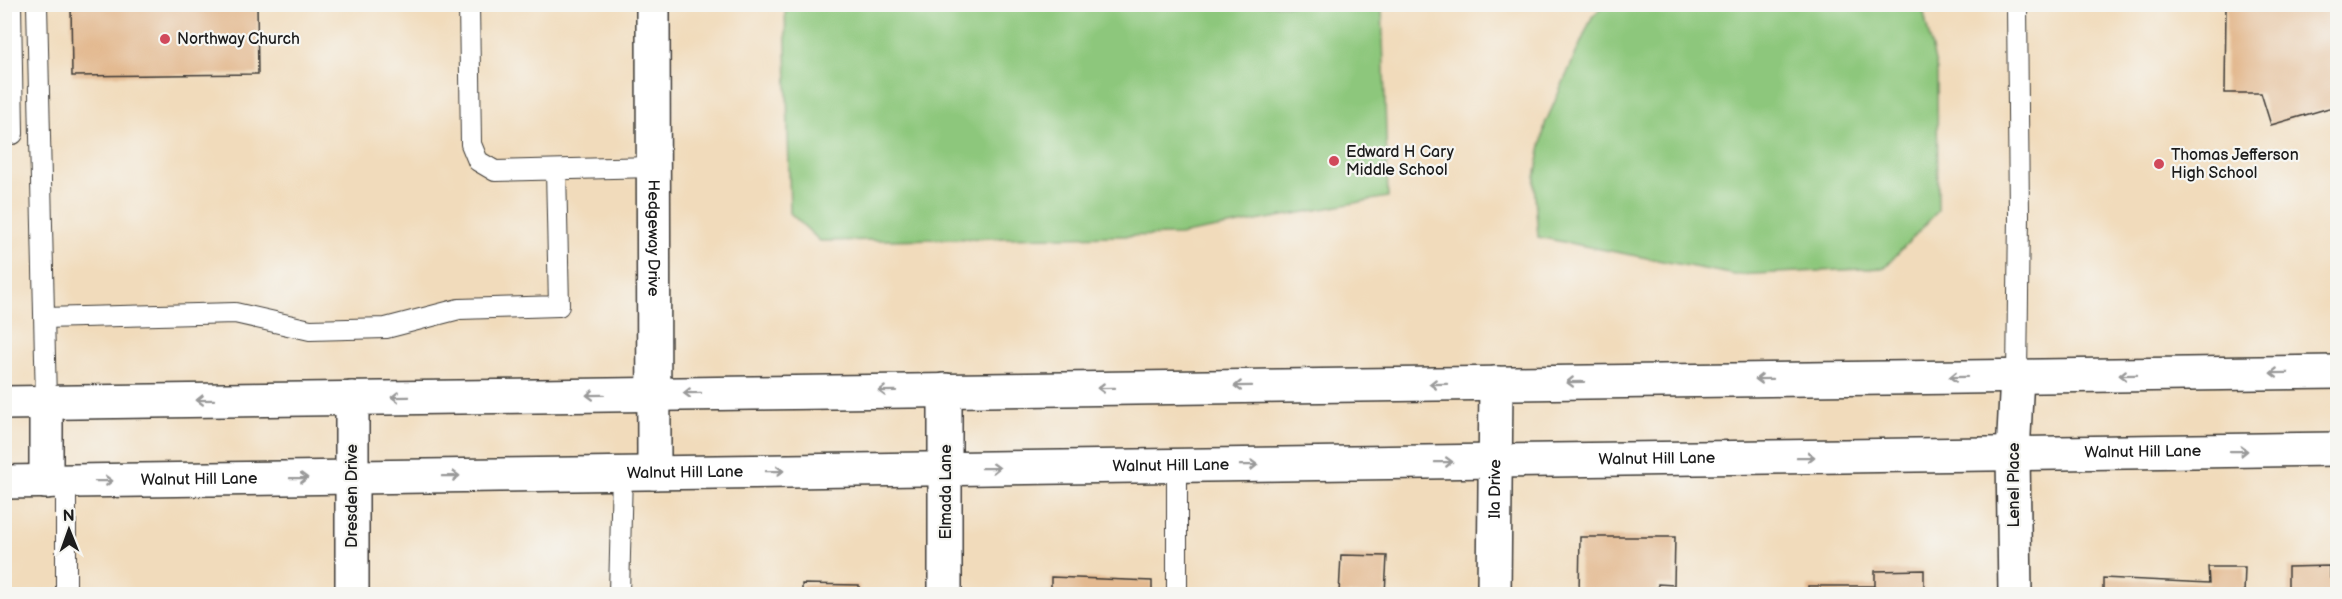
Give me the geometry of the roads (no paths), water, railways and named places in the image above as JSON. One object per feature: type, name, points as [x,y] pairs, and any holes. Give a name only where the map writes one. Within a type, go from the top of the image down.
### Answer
[{"type":"main road","name":"Hedgeway Drive","points":[[638,473],[653,394],[653,4]]},
{"type":"main road","points":[[4,403],[2337,372]]},
{"type":"main road","name":"Lenel Place","points":[[2015,594],[2013,454],[2017,376]]},
{"type":"main road","name":"Ila Drive","points":[[1494,594],[1497,383]]},
{"type":"main road","name":"Elmada Lane","points":[[945,390],[945,594]]},
{"type":"main road","name":"Dresden Drive","points":[[352,398],[352,594]]},
{"type":"main road","points":[[46,402],[56,482]]},
{"type":"main road","name":"Walnut Hill Lane","points":[[4,482],[2337,449]]},
{"type":"lane","points":[[4,134],[13,134],[11,4]]},
{"type":"lane","points":[[37,4],[46,402]]},
{"type":"lane","points":[[469,4],[471,144],[478,161],[495,171],[653,167]]},
{"type":"lane","points":[[2017,4],[2019,215],[2017,376]]},
{"type":"lane","points":[[44,318],[235,313],[310,330],[386,328],[459,309],[559,306],[556,170]]},
{"type":"lane","points":[[1177,466],[1177,594]]},
{"type":"lane","points":[[619,594],[638,473]]},
{"type":"lane","points":[[56,482],[66,594]]},
{"type":"place","name":"Northway Church","points":[[165,39]]},
{"type":"place","name":"Edward H Cary Middle School","points":[[1334,161]]},
{"type":"place","name":"Thomas Jefferson High School","points":[[2159,164]]}]
